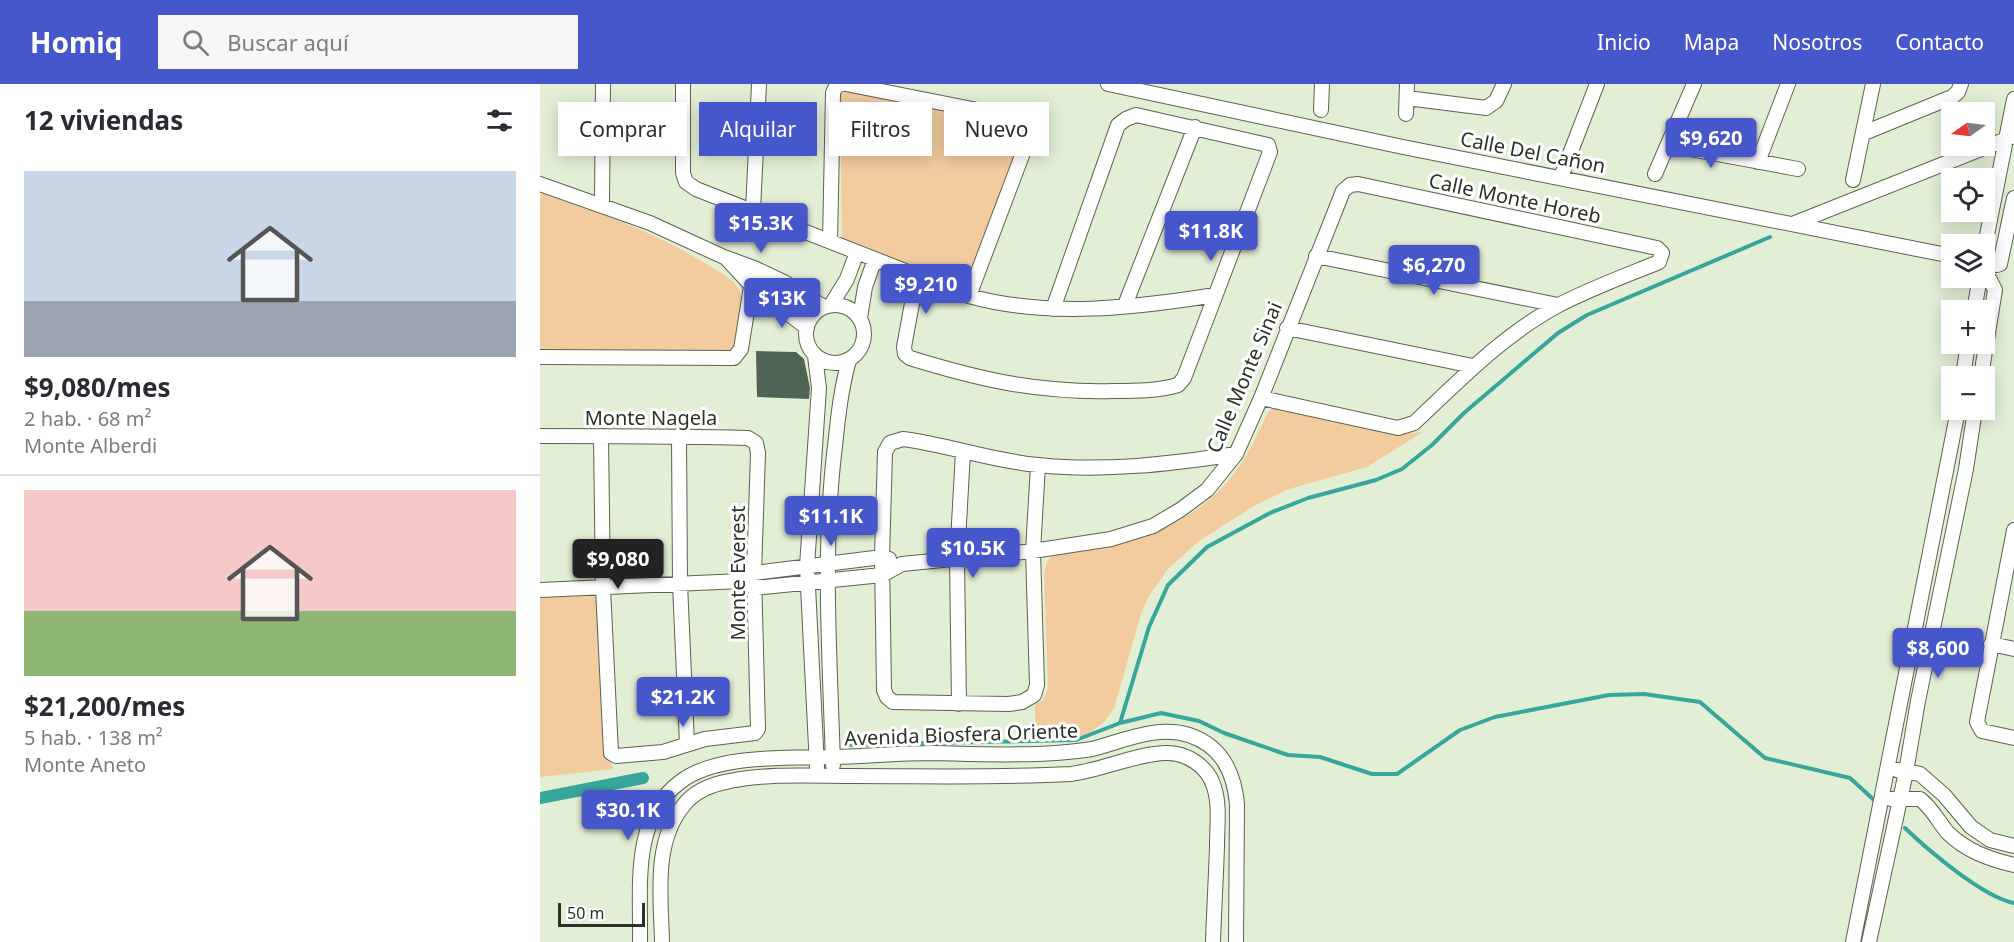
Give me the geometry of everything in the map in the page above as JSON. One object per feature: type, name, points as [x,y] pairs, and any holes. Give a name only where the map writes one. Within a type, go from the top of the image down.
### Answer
[{"type":"street","points":[[602,204],[603,84]]},
{"type":"street","points":[[683,84],[683,173],[686,182],[696,189],[969,296],[994,303],[1053,309],[1173,302],[1215,295]]},
{"type":"street","points":[[753,211],[759,84]]},
{"type":"street","points":[[830,241],[833,93],[836,86],[844,84],[1022,119],[1029,127],[1029,137],[969,296]]},
{"type":"street","name":"Calle Del Cañon","points":[[1108,84],[1403,147],[1941,254]]},
{"type":"street","points":[[1321,110],[1322,84]]},
{"type":"street","points":[[1406,114],[1407,91],[1477,108],[1492,106],[1504,84]]},
{"type":"street","points":[[1561,177],[1597,84]]},
{"type":"street","points":[[1655,174],[1694,84]]},
{"type":"street","points":[[1758,162],[1788,84]]},
{"type":"street","points":[[1853,180],[1874,84]]},
{"type":"street","points":[[1864,133],[1952,97],[1962,84]]},
{"type":"street","points":[[1988,234],[2010,137],[2014,99]]},
{"type":"street","points":[[917,276],[904,347],[905,354],[910,358],[958,373],[1015,386],[1073,392],[1125,391],[1178,385],[1184,378],[1269,152],[1268,145],[1195,127],[1136,116],[1118,125],[1053,309]]},
{"type":"street","points":[[1125,305],[1195,127]]},
{"type":"street","points":[[1795,223],[2010,137]]},
{"type":"street","points":[[1669,145],[1798,169]]},
{"type":"street","points":[[540,184],[602,204],[650,223],[724,257],[754,268],[828,306],[848,308],[860,318]]},
{"type":"street","name":"Calle Monte Horeb","points":[[1354,184],[1657,248],[1663,255],[1659,262],[1558,305]]},
{"type":"street","name":"Calle Monte Sinai","points":[[902,564],[1033,551],[1112,539],[1153,526],[1207,490],[1236,454],[1261,398],[1343,191],[1354,184]]},
{"type":"street","points":[[1995,265],[2001,262],[2014,198]]},
{"type":"street","points":[[817,775],[807,566],[819,388],[815,356],[807,343],[807,328],[810,319],[828,306],[847,279],[857,252]]},
{"type":"street","points":[[1316,256],[1558,305]]},
{"type":"street","points":[[724,257],[751,285],[807,328]]},
{"type":"street","points":[[833,776],[827,564],[830,482],[842,387],[849,360],[861,349],[864,342],[865,334],[860,318],[865,286],[875,259]]},
{"type":"street","points":[[540,357],[734,358],[741,349],[754,268]]},
{"type":"street","points":[[1976,300],[1979,283],[1984,279],[1990,280],[1995,290],[1993,300]]},
{"type":"street","points":[[1261,398],[1398,428],[1408,427],[1473,366],[1558,305]]},
{"type":"street","points":[[1287,328],[1473,366]]},
{"type":"street","points":[[815,356],[831,363],[849,360]]},
{"type":"street","points":[[1853,942],[1956,420]]},
{"type":"street","points":[[1869,942],[1906,772],[1918,701],[1966,469],[1973,420]]},
{"type":"street","name":"Monte Nagela","points":[[540,436],[748,438],[754,440],[758,446]]},
{"type":"street","points":[[601,436],[603,588],[611,751],[616,756],[663,752],[687,744],[680,585],[679,436]]},
{"type":"street","points":[[1038,465],[1033,551],[1037,685],[1034,694],[1017,703],[897,703],[890,700],[884,690],[882,557],[885,452],[894,441],[910,440],[1038,465],[1130,466],[1236,454]]},
{"type":"street","name":"Monte Everest","points":[[687,744],[752,733],[758,729],[754,573],[758,446]]},
{"type":"street","points":[[959,704],[957,559],[963,452]]},
{"type":"street","points":[[2014,530],[2011,559],[1977,714],[1978,728],[1982,731],[2014,738]]},
{"type":"street","points":[[540,590],[741,581],[754,573],[882,557],[902,564]]},
{"type":"street","points":[[741,581],[755,588],[882,575],[902,564]]},
{"type":"street","points":[[1991,644],[2014,649]]},
{"type":"street","name":"Avenida Biosfera Oriente","points":[[640,942],[642,852],[645,835],[657,807],[668,793],[692,774],[720,764],[816,757],[931,753],[1046,754],[1090,749],[1157,733],[1175,732],[1204,741],[1215,750],[1226,763],[1235,785],[1238,804],[1236,942]]},
{"type":"street","name":"Avenida Biosfera Oriente","points":[[662,942],[661,890],[665,844],[669,831],[683,805],[702,790],[731,780],[817,775],[1071,774],[1104,769],[1163,753],[1184,756],[1208,773],[1214,786],[1217,798],[1213,942]]},
{"type":"street","points":[[1886,767],[1920,774],[1936,787],[1971,827],[1990,840],[2014,846]]},
{"type":"street","points":[[1881,797],[1899,800],[1920,799],[1946,831],[1966,848],[1991,859],[2014,865]]},
{"type":"street","points":[[1940,821],[1955,809]]},
{"type":"shaded area","points":[[848,89],[912,102],[840,102],[840,94]]},
{"type":"shaded area","points":[[932,106],[944,109],[944,156],[1016,156],[968,284],[963,285],[842,238],[841,156],[932,156]]},
{"type":"shaded area","points":[[542,193],[650,234],[727,277],[737,286],[740,295],[742,308],[740,345],[730,354],[540,352],[540,195]]},
{"type":"shaded area","points":[[1275,408],[1398,434],[1423,432],[1367,467],[1289,489],[1254,506],[1199,541],[1168,569],[1149,596],[1141,614],[1114,709],[1104,722],[1091,732],[1077,737],[1035,738],[1035,704],[1043,700],[1048,688],[1044,575],[1050,558],[1054,554],[1106,546],[1155,532],[1199,508],[1219,491],[1236,471],[1269,411]]},
{"type":"shaded area","points":[[594,593],[597,595],[607,756],[614,769],[540,777],[540,594]]},
{"type":"building","points":[[756,351],[796,352],[804,359],[810,388],[809,399],[757,397]]},
{"type":"waterway","points":[[1120,723],[1149,627],[1168,585],[1207,547],[1270,513],[1308,498],[1376,480],[1402,469],[1558,333],[1587,315],[1770,237]]},
{"type":"waterway","points":[[844,745],[1076,740],[1120,723],[1161,713],[1199,721],[1224,733],[1288,755],[1320,757],[1372,774],[1397,774],[1460,730],[1495,717],[1609,695],[1644,694],[1700,702],[1765,758],[1850,778],[1874,800]]},
{"type":"waterway","points":[[540,798],[643,778]]},
{"type":"waterway","points":[[1905,828],[1972,883],[2001,899],[2014,903]]}]
